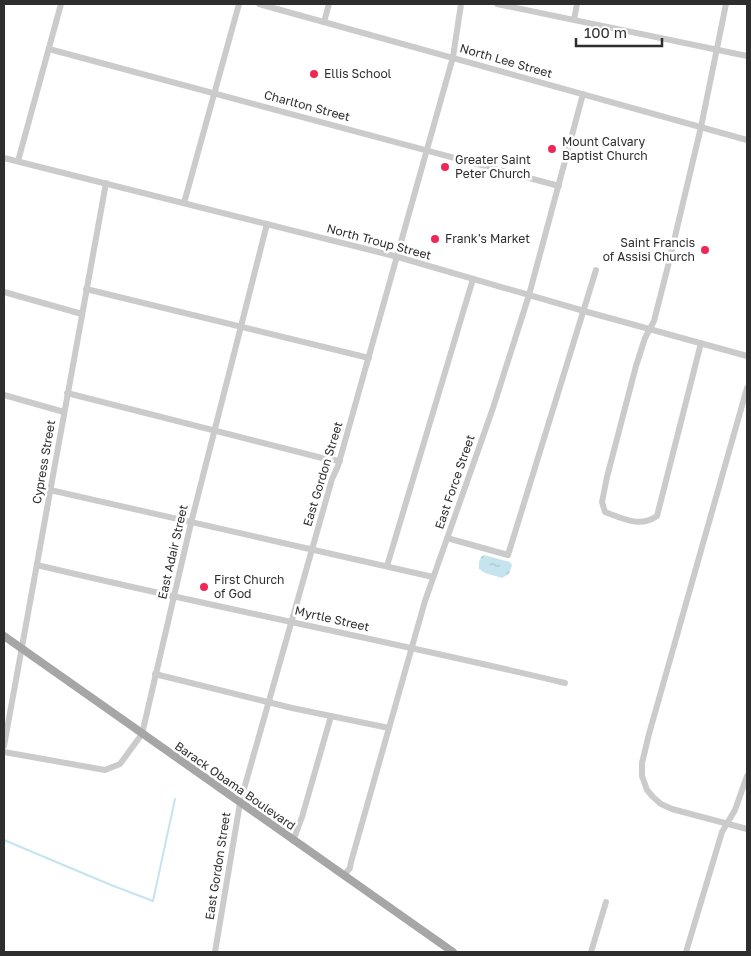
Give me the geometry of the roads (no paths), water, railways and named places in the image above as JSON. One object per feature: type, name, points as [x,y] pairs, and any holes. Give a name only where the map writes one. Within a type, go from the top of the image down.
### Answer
[{"type":"main road","name":"Barack Obama Boulevard","points":[[4,636],[453,952]]},
{"type":"street","points":[[18,161],[61,4]]},
{"type":"street","points":[[184,203],[239,4]]},
{"type":"street","name":"North Lee Street","points":[[259,4],[747,140]]},
{"type":"street","points":[[324,22],[329,4]]},
{"type":"street","name":"East Gordon Street","points":[[215,952],[240,803],[332,478],[340,461],[428,150],[453,57],[461,4]]},
{"type":"street","points":[[497,4],[747,56]]},
{"type":"street","points":[[574,20],[577,4]]},
{"type":"street","points":[[701,343],[658,516],[650,521],[639,523],[606,512],[602,502],[607,477],[636,366],[650,329],[668,266],[701,127],[726,4]]},
{"type":"street","name":"Charlton Street","points":[[49,49],[558,186]]},
{"type":"street","name":"East Force Street","points":[[344,875],[350,868],[433,577],[496,400],[529,295],[583,94]]},
{"type":"street","name":"North Troup Street","points":[[4,158],[398,257],[747,356]]},
{"type":"street","name":"Cypress Street","points":[[4,746],[106,183]]},
{"type":"street","name":"East Adair Street","points":[[4,752],[110,770],[120,764],[142,734],[191,522],[267,224]]},
{"type":"street","points":[[447,538],[508,555],[596,270]]},
{"type":"street","points":[[387,566],[474,279]]},
{"type":"street","points":[[86,289],[369,358]]},
{"type":"street","points":[[4,292],[82,314]]},
{"type":"street","points":[[747,388],[649,734],[642,772],[643,783],[647,790],[661,804],[747,830]]},
{"type":"street","points":[[67,394],[340,461]]},
{"type":"street","points":[[4,395],[64,412]]},
{"type":"street","points":[[50,490],[433,577]]},
{"type":"street","name":"Myrtle Street","points":[[37,565],[564,683]]},
{"type":"street","points":[[155,674],[331,716],[390,728]]},
{"type":"street","points":[[293,840],[300,824],[331,716]]},
{"type":"street","points":[[686,952],[722,832],[738,803],[747,776]]},
{"type":"street","points":[[591,952],[606,902]]},
{"type":"water","points":[[484,555],[510,562],[512,565],[509,574],[502,578],[485,573],[479,569],[479,562]]},
{"type":"waterway","points":[[4,840],[153,901],[175,799]]},
{"type":"place","name":"Ellis School","points":[[314,74]]},
{"type":"place","name":"Mount Calvary Baptist Church","points":[[552,149]]},
{"type":"place","name":"Greater Saint Peter Church","points":[[445,167]]},
{"type":"place","name":"Frank's Market","points":[[435,239]]},
{"type":"place","name":"Saint Francis of Assisi Church","points":[[705,250]]},
{"type":"place","name":"First Church of God","points":[[204,587]]}]
